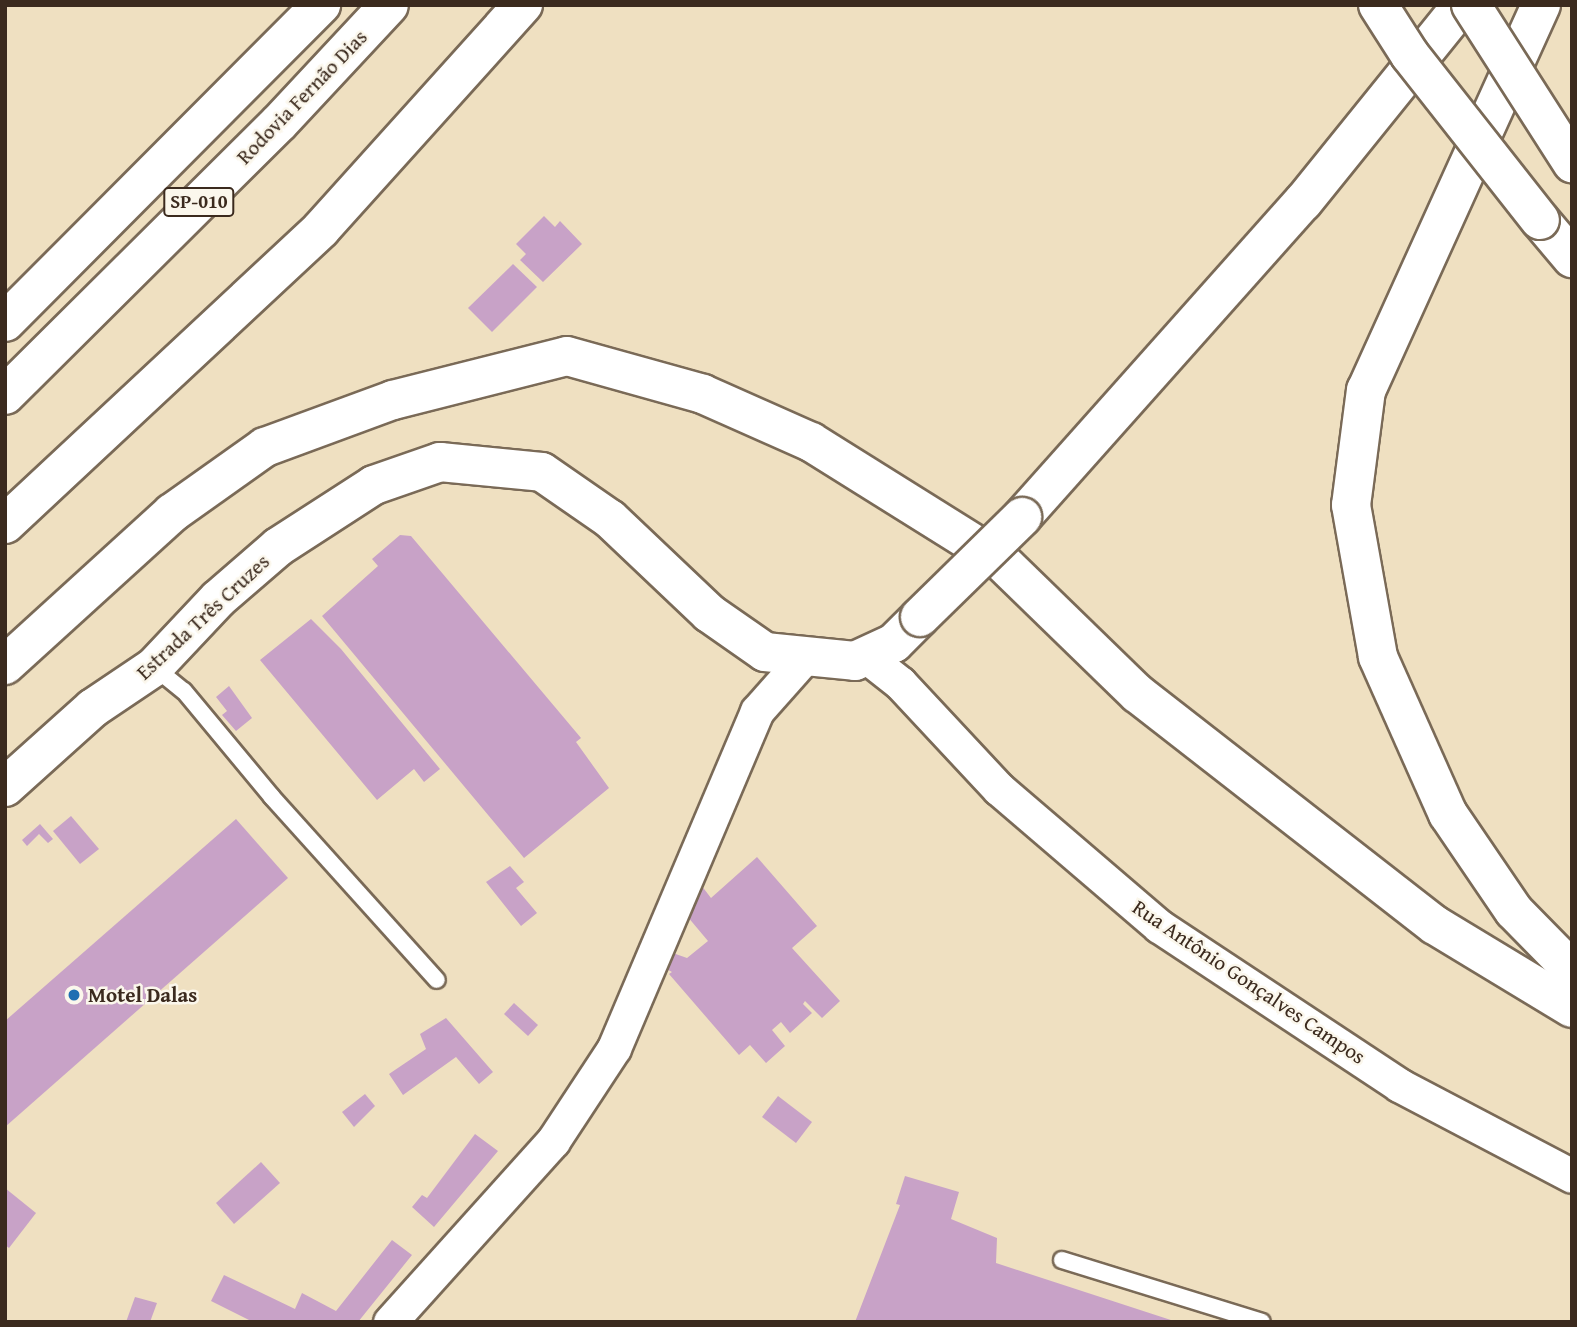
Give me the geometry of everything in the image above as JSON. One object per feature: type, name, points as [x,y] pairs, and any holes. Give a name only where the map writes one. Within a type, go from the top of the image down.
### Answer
[{"type":"main road","name":"SP-010","points":[[5,322],[321,5]]},
{"type":"main road","name":"Rodovia Fernão Dias","points":[[5,396],[279,123],[389,5]]},
{"type":"main road","points":[[5,524],[321,229],[523,5]]},
{"type":"main road","points":[[1378,5],[1410,55],[1572,258]]},
{"type":"main road","points":[[804,658],[867,657],[894,643],[1023,517],[1303,202],[1462,5]]},
{"type":"main road","points":[[1471,5],[1572,163]]},
{"type":"main road","points":[[1541,5],[1366,390],[1352,505],[1378,657],[1448,814],[1514,911],[1572,970]]},
{"type":"main road","points":[[5,665],[172,513],[265,447],[393,400],[567,356],[704,394],[811,442],[1000,560],[1138,694],[1435,925],[1572,1008]]},
{"type":"main road","name":"Estrada Três Cruzes","points":[[5,787],[93,708],[154,667],[218,599],[278,547],[374,485],[440,462],[542,472],[610,519],[709,613],[765,652],[804,658]]},
{"type":"street","name":"Rua Antônio Gonçalves Campos","points":[[867,657],[900,683],[999,789],[1159,926],[1399,1085],[1572,1176]]},
{"type":"street","points":[[390,1322],[553,1141],[614,1048],[757,711],[804,658]]},
{"type":"lane","points":[[154,667],[184,691],[272,797],[438,980]]},
{"type":"lane","points":[[1062,1260],[1262,1322]]},
{"type":"building","points":[[544,216],[555,227],[560,221],[582,244],[543,282],[520,260],[526,254],[516,244]]},
{"type":"building","points":[[513,264],[537,287],[492,332],[468,308]]},
{"type":"building","points":[[400,535],[411,536],[581,738],[576,742],[609,788],[524,858],[322,616],[378,566],[372,559]]},
{"type":"building","points":[[311,619],[341,649],[440,769],[424,782],[414,769],[377,800],[260,660]]},
{"type":"building","points":[[229,686],[252,718],[236,731],[222,715],[227,711],[216,697]]},
{"type":"building","points":[[71,816],[99,849],[80,864],[53,831]]},
{"type":"building","points":[[236,819],[288,878],[5,1127],[5,1021]]},
{"type":"building","points":[[40,824],[53,839],[48,843],[39,834],[27,846],[22,840]]},
{"type":"building","points":[[757,857],[817,926],[792,948],[840,1001],[822,1018],[805,1001],[803,1004],[812,1013],[790,1033],[781,1022],[772,1030],[785,1046],[766,1063],[750,1045],[739,1055],[669,974],[672,972],[663,967],[670,952],[687,958],[708,941],[687,916],[701,885],[711,898]]},
{"type":"building","points":[[510,866],[524,882],[516,888],[537,913],[521,926],[486,882]]},
{"type":"building","points":[[514,1003],[538,1025],[528,1036],[504,1014]]},
{"type":"building","points":[[446,1018],[493,1072],[479,1084],[456,1057],[403,1095],[389,1074],[426,1049],[420,1034]]},
{"type":"building","points":[[365,1094],[375,1106],[354,1127],[342,1112]]},
{"type":"building","points":[[778,1096],[812,1122],[796,1143],[762,1117]]},
{"type":"building","points":[[475,1134],[498,1151],[434,1227],[412,1207],[422,1195],[427,1198]]},
{"type":"building","points":[[261,1162],[280,1183],[234,1224],[216,1203]]},
{"type":"building","points":[[905,1176],[959,1192],[951,1219],[997,1238],[996,1263],[1177,1322],[855,1322],[900,1205],[896,1204]]},
{"type":"building","points":[[5,1188],[36,1213],[9,1248],[5,1245]]},
{"type":"building","points":[[392,1240],[412,1255],[358,1322],[253,1322],[211,1301],[224,1275],[295,1309],[302,1293],[336,1311]]},
{"type":"building","points":[[135,1297],[157,1303],[150,1322],[126,1322]]},
{"type":"place","name":"Motel Dalas","points":[[74,995]]}]
